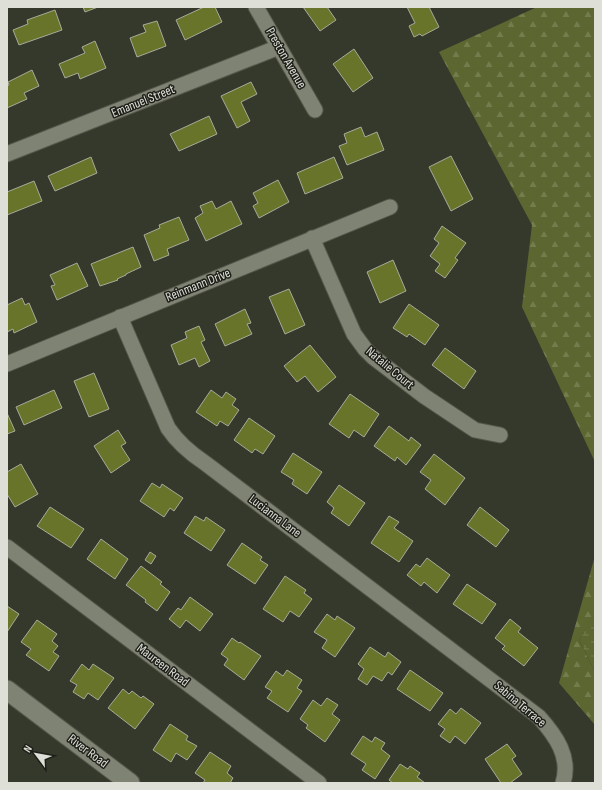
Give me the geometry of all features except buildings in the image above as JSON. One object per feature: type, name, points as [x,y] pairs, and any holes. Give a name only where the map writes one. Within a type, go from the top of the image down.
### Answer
[{"type":"street","name":"Preston Avenue","points":[[256,7],[315,110]]},
{"type":"street","name":"Emanuel Street","points":[[7,154],[279,47]]},
{"type":"street","name":"Reinmann Drive","points":[[7,364],[390,207]]},
{"type":"street","name":"Natalie Court","points":[[312,238],[354,334],[365,349],[373,357],[424,396],[475,430],[500,435]]},
{"type":"street","name":"Lucianna Lane","points":[[120,317],[168,428],[179,443],[194,456],[482,673]]},
{"type":"street","name":"Maureen Road","points":[[7,547],[319,783]]},
{"type":"street","name":"Sabina Terrace","points":[[482,673],[539,717],[552,731],[565,759],[566,766],[563,783]]},
{"type":"street","name":"River Road","points":[[7,690],[130,783]]},
{"type":"green space","points":[[537,7],[595,7],[595,462],[522,307],[532,225],[439,52]]},
{"type":"green space","points":[[595,556],[595,620],[592,619],[579,640],[595,672],[595,725],[559,683]]},
{"type":"green space","points":[[592,618],[595,620],[595,672],[579,640]]}]
